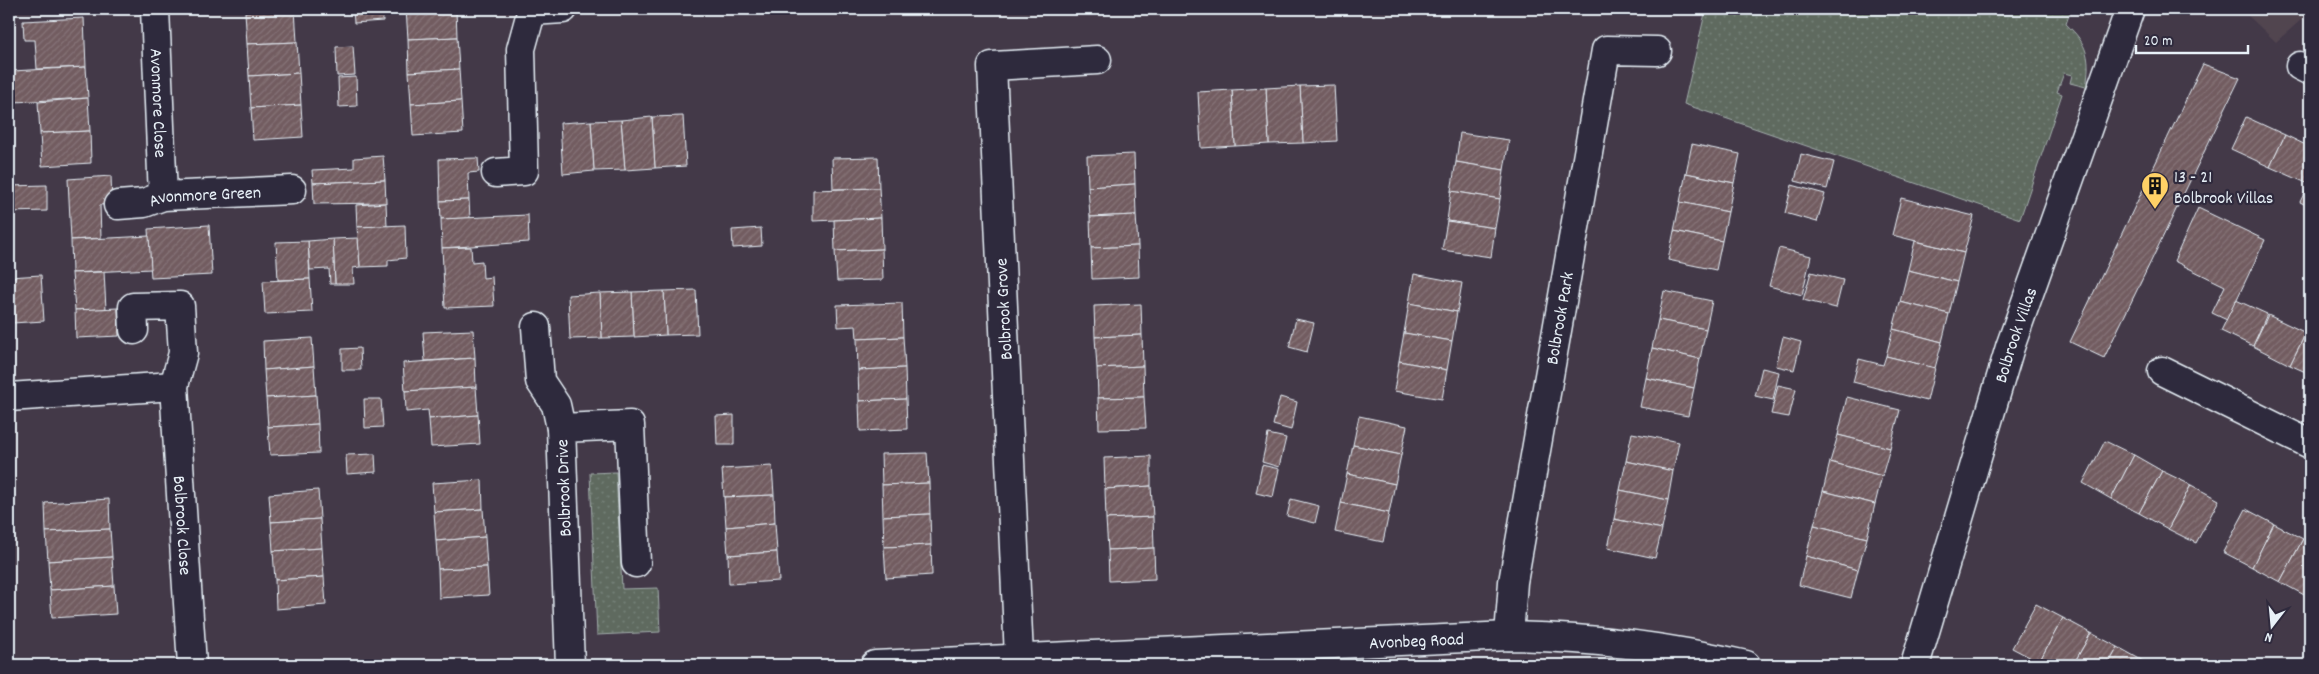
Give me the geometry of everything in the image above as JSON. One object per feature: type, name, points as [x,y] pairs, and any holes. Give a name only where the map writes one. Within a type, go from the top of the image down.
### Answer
[{"type":"street","name":"Avonmore Close","points":[[155,9],[163,196]]},
{"type":"street","points":[[496,173],[524,171],[521,49],[532,10],[563,9]]},
{"type":"street","name":"Bolbrook Villas","points":[[1915,665],[2010,347],[2098,94],[2130,9]]},
{"type":"street","name":"Bolbrook Park","points":[[1509,636],[1513,582],[1606,50],[1657,51]]},
{"type":"street","name":"Bolbrook Grove","points":[[1019,657],[992,66],[1097,60]]},
{"type":"street","name":"Avonmore Green","points":[[118,205],[144,203],[163,196],[292,190]]},
{"type":"street","name":"Bolbrook Close","points":[[134,330],[133,306],[180,306],[183,353],[174,386],[192,665]]},
{"type":"street","points":[[536,327],[540,380],[556,405],[561,428]]},
{"type":"street","points":[[2162,371],[2310,444]]},
{"type":"street","points":[[9,396],[174,386]]},
{"type":"street","name":"Bolbrook Drive","points":[[570,665],[561,428],[630,424],[636,562]]},
{"type":"street","name":"Avonbeg Road","points":[[875,665],[1019,657],[1509,636],[1548,636],[1604,642],[1719,659],[1746,665]]},
{"type":"shaded area","points":[[2241,9],[2310,9],[2310,12],[2276,42]]},
{"type":"green space","points":[[1706,9],[2071,9],[2066,24],[2079,38],[2086,52],[2088,68],[2086,87],[2070,83],[2072,75],[2064,73],[2057,92],[2062,94],[2020,219],[1684,104]]},
{"type":"green space","points":[[616,472],[622,589],[658,588],[660,632],[597,635],[590,473]]},
{"type":"building","points":[[295,9],[297,42],[247,44],[245,12]]},
{"type":"building","points":[[353,9],[382,9],[383,21],[354,23]]},
{"type":"building","points":[[406,9],[456,9],[457,37],[408,39]]},
{"type":"building","points":[[84,18],[86,67],[37,69],[35,40],[24,40],[23,21]]},
{"type":"building","points":[[457,37],[459,69],[409,72],[408,39]]},
{"type":"building","points":[[297,42],[299,73],[249,76],[247,44]]},
{"type":"building","points":[[353,46],[355,75],[337,76],[336,47]]},
{"type":"building","name":"13 - 21 Bolbrook Villas","points":[[2203,64],[2240,78],[2104,358],[2070,342]]},
{"type":"building","points":[[86,67],[88,98],[14,102],[12,71]]},
{"type":"building","points":[[459,69],[461,101],[411,104],[409,72]]},
{"type":"building","points":[[299,73],[301,105],[251,108],[249,76]]},
{"type":"building","points":[[356,77],[357,106],[339,107],[338,78]]},
{"type":"building","points":[[1334,85],[1337,141],[1303,143],[1300,86]]},
{"type":"building","points":[[1300,86],[1303,143],[1269,144],[1266,88]]},
{"type":"building","points":[[1266,88],[1269,144],[1235,146],[1232,90]]},
{"type":"building","points":[[1232,90],[1235,146],[1201,148],[1198,92]]},
{"type":"building","points":[[88,98],[90,131],[40,133],[38,102]]},
{"type":"building","points":[[461,101],[463,133],[413,136],[411,104]]},
{"type":"building","points":[[301,105],[303,137],[253,140],[251,108]]},
{"type":"building","points":[[683,116],[686,166],[655,168],[652,117]]},
{"type":"building","points":[[652,117],[655,168],[625,170],[621,120]]},
{"type":"building","points":[[2246,117],[2285,135],[2270,167],[2231,149]]},
{"type":"building","points":[[621,120],[625,170],[594,171],[591,121]]},
{"type":"building","points":[[591,121],[594,171],[563,174],[560,123]]},
{"type":"building","points":[[90,131],[91,163],[42,166],[40,133]]},
{"type":"building","points":[[1460,133],[1509,140],[1504,170],[1456,162]]},
{"type":"building","points":[[2285,135],[2310,147],[2309,184],[2270,167]]},
{"type":"building","points":[[1692,144],[1740,154],[1734,183],[1686,173]]},
{"type":"building","points":[[1134,154],[1135,184],[1088,187],[1087,156]]},
{"type":"building","points":[[1801,154],[1834,162],[1827,189],[1795,181]]},
{"type":"building","points":[[383,156],[385,180],[313,183],[312,170],[354,168],[354,158]]},
{"type":"building","points":[[878,157],[879,188],[833,189],[832,158]]},
{"type":"building","points":[[478,158],[479,172],[468,173],[469,200],[440,201],[439,159]]},
{"type":"building","points":[[1456,162],[1504,170],[1500,199],[1451,191]]},
{"type":"building","points":[[1686,173],[1734,183],[1728,212],[1680,202]]},
{"type":"building","points":[[111,176],[112,204],[100,205],[101,238],[71,240],[68,179]]},
{"type":"building","points":[[385,180],[386,203],[314,204],[313,183]]},
{"type":"building","points":[[2310,181],[2310,207],[2300,202]]},
{"type":"building","points":[[1135,184],[1136,215],[1090,217],[1088,187]]},
{"type":"building","points":[[47,185],[47,211],[9,212],[9,186]]},
{"type":"building","points":[[1792,185],[1825,194],[1817,222],[1785,213]]},
{"type":"building","points":[[879,188],[881,218],[813,221],[813,190]]},
{"type":"building","points":[[1451,191],[1500,199],[1495,228],[1447,221]]},
{"type":"building","points":[[1901,198],[1974,216],[1964,253],[1892,235]]},
{"type":"building","points":[[469,200],[470,218],[441,219],[440,201]]},
{"type":"building","points":[[1680,202],[1728,212],[1722,241],[1674,231]]},
{"type":"building","points":[[386,203],[387,226],[357,227],[356,205]]},
{"type":"building","points":[[2198,208],[2265,240],[2227,320],[2212,313],[2225,286],[2174,261]]},
{"type":"building","points":[[528,215],[529,242],[442,248],[441,219]]},
{"type":"building","points":[[1136,215],[1138,246],[1091,248],[1090,217]]},
{"type":"building","points":[[881,218],[882,249],[835,251],[834,220]]},
{"type":"building","points":[[1447,221],[1495,228],[1491,257],[1442,250]]},
{"type":"building","points":[[209,225],[212,275],[151,278],[148,229]]},
{"type":"building","points":[[405,225],[406,258],[388,260],[388,266],[360,267],[357,227]]},
{"type":"building","points":[[761,228],[762,246],[733,248],[732,230]]},
{"type":"building","points":[[1674,231],[1722,241],[1716,270],[1668,260]]},
{"type":"building","points":[[149,236],[151,269],[72,273],[71,240]]},
{"type":"building","points":[[358,238],[360,267],[353,268],[354,284],[335,284],[333,239]]},
{"type":"building","points":[[333,239],[335,284],[330,284],[329,269],[310,270],[308,241]]},
{"type":"building","points":[[308,241],[310,279],[278,280],[276,242]]},
{"type":"building","points":[[1915,241],[1964,253],[1957,282],[1908,270]]},
{"type":"building","points":[[1138,246],[1139,277],[1092,279],[1091,248]]},
{"type":"building","points":[[471,247],[472,262],[482,261],[483,278],[492,277],[494,306],[445,308],[442,248]]},
{"type":"building","points":[[1779,248],[1811,256],[1802,295],[1769,286]]},
{"type":"building","points":[[882,249],[883,280],[837,281],[835,251]]},
{"type":"building","points":[[1908,270],[1957,282],[1949,314],[1900,302]]},
{"type":"building","points":[[104,272],[106,309],[75,310],[72,273]]},
{"type":"building","points":[[1811,272],[1843,280],[1836,308],[1803,300]]},
{"type":"building","points":[[1414,274],[1462,283],[1457,312],[1409,303]]},
{"type":"building","points":[[41,275],[44,321],[12,323],[9,277]]},
{"type":"building","points":[[9,277],[12,323],[9,323]]},
{"type":"building","points":[[310,279],[312,312],[265,314],[263,281]]},
{"type":"building","points":[[696,290],[698,334],[666,335],[664,291]]},
{"type":"building","points":[[664,291],[666,335],[634,337],[632,292]]},
{"type":"building","points":[[1664,291],[1712,301],[1706,329],[1658,320]]},
{"type":"building","points":[[632,292],[634,337],[602,338],[600,293]]},
{"type":"building","points":[[600,293],[602,338],[570,339],[568,295]]},
{"type":"building","points":[[2236,300],[2267,314],[2253,346],[2221,331]]},
{"type":"building","points":[[1900,302],[1949,314],[1942,342],[1893,329]]},
{"type":"building","points":[[902,303],[903,337],[857,339],[856,326],[838,327],[837,305]]},
{"type":"building","points":[[1409,303],[1457,312],[1452,341],[1404,333]]},
{"type":"building","points":[[1141,304],[1142,335],[1095,337],[1094,306]]},
{"type":"building","points":[[118,308],[119,336],[76,338],[75,310]]},
{"type":"building","points":[[2268,315],[2306,333],[2290,365],[2253,346]]},
{"type":"building","points":[[1296,319],[1314,323],[1307,352],[1289,347]]},
{"type":"building","points":[[1658,320],[1706,329],[1700,359],[1652,348]]},
{"type":"building","points":[[1893,329],[1942,342],[1935,368],[1886,356]]},
{"type":"building","points":[[473,330],[475,358],[425,361],[423,332]]},
{"type":"building","points":[[1404,333],[1452,341],[1447,370],[1399,361]]},
{"type":"building","points":[[2306,333],[2310,335],[2310,374],[2290,365]]},
{"type":"building","points":[[1142,335],[1143,366],[1097,368],[1095,337]]},
{"type":"building","points":[[903,337],[905,368],[858,370],[857,339]]},
{"type":"building","points":[[1783,337],[1801,342],[1794,370],[1776,366]]},
{"type":"building","points":[[312,338],[314,366],[264,370],[263,341]]},
{"type":"building","points":[[360,348],[361,370],[342,370],[342,349]]},
{"type":"building","points":[[1652,348],[1700,359],[1694,388],[1646,378]]},
{"type":"building","points":[[1886,356],[1935,368],[1927,401],[1853,382],[1859,359],[1883,365]]},
{"type":"building","points":[[475,358],[476,387],[405,391],[403,363]]},
{"type":"building","points":[[1399,361],[1447,370],[1442,399],[1394,391]]},
{"type":"building","points":[[314,366],[316,395],[266,398],[264,370]]},
{"type":"building","points":[[1143,366],[1144,397],[1098,398],[1097,368]]},
{"type":"building","points":[[905,368],[906,399],[859,401],[858,370]]},
{"type":"building","points":[[1762,368],[1779,372],[1773,400],[1755,396]]},
{"type":"building","points":[[1646,378],[1694,388],[1688,416],[1640,407]]},
{"type":"building","points":[[1778,385],[1796,389],[1789,417],[1771,414]]},
{"type":"building","points":[[476,387],[478,415],[429,419],[428,410],[406,412],[405,391]]},
{"type":"building","points":[[316,395],[318,424],[268,427],[266,398]]},
{"type":"building","points":[[1144,397],[1146,428],[1099,429],[1098,398]]},
{"type":"building","points":[[1280,397],[1297,402],[1291,430],[1273,425]]},
{"type":"building","points":[[1847,397],[1900,410],[1890,448],[1838,435]]},
{"type":"building","points":[[364,399],[381,399],[383,427],[365,428]]},
{"type":"building","points":[[906,399],[907,429],[860,431],[859,401]]},
{"type":"building","points":[[478,415],[480,444],[431,447],[429,419]]},
{"type":"building","points":[[734,415],[734,445],[717,445],[716,416]]},
{"type":"building","points":[[1359,416],[1407,426],[1401,455],[1353,445]]},
{"type":"building","points":[[318,424],[319,453],[270,455],[268,427]]},
{"type":"building","points":[[1632,433],[1679,442],[1673,471],[1626,461]]},
{"type":"building","points":[[1268,434],[1286,438],[1279,467],[1262,462]]},
{"type":"building","points":[[1838,435],[1890,448],[1882,476],[1830,462]]},
{"type":"building","points":[[2105,441],[2134,455],[2111,499],[2083,483]]},
{"type":"building","points":[[1353,445],[1401,455],[1395,484],[1347,474]]},
{"type":"building","points":[[927,453],[929,483],[882,485],[881,454]]},
{"type":"building","points":[[375,454],[376,472],[347,474],[346,455]]},
{"type":"building","points":[[2134,455],[2162,471],[2139,513],[2111,499]]},
{"type":"building","points":[[1151,456],[1151,486],[1105,489],[1104,458]]},
{"type":"building","points":[[1626,461],[1673,471],[1668,500],[1620,490]]},
{"type":"building","points":[[1830,462],[1882,476],[1875,504],[1823,491]]},
{"type":"building","points":[[1262,465],[1279,469],[1273,497],[1256,493]]},
{"type":"building","points":[[772,466],[774,495],[724,497],[722,469]]},
{"type":"building","points":[[2162,471],[2191,485],[2168,529],[2139,513]]},
{"type":"building","points":[[1347,474],[1395,484],[1389,513],[1341,503]]},
{"type":"building","points":[[482,480],[483,509],[434,512],[432,483]]},
{"type":"building","points":[[929,483],[930,514],[883,516],[882,485]]},
{"type":"building","points":[[2191,485],[2219,500],[2196,543],[2168,529]]},
{"type":"building","points":[[1151,486],[1153,517],[1106,519],[1105,489]]},
{"type":"building","points":[[318,490],[320,519],[271,522],[269,494]]},
{"type":"building","points":[[1620,490],[1668,500],[1662,529],[1614,519]]},
{"type":"building","points":[[1823,491],[1875,504],[1867,538],[1814,525]]},
{"type":"building","points":[[774,495],[775,523],[726,527],[724,497]]},
{"type":"building","points":[[109,499],[110,529],[46,532],[45,503]]},
{"type":"building","points":[[1291,499],[1319,506],[1315,523],[1287,516]]},
{"type":"building","points":[[1341,503],[1389,513],[1383,542],[1335,532]]},
{"type":"building","points":[[483,509],[485,537],[436,541],[434,512]]},
{"type":"building","points":[[2246,509],[2274,524],[2252,567],[2223,552]]},
{"type":"building","points":[[930,514],[931,545],[884,547],[883,516]]},
{"type":"building","points":[[1153,517],[1154,548],[1108,550],[1106,519]]},
{"type":"building","points":[[320,519],[322,548],[273,551],[271,522]]},
{"type":"building","points":[[1614,519],[1662,529],[1655,558],[1608,548]]},
{"type":"building","points":[[775,523],[777,552],[728,555],[726,527]]},
{"type":"building","points":[[2274,524],[2303,539],[2280,582],[2252,567]]},
{"type":"building","points":[[1814,525],[1867,538],[1858,570],[1806,556]]},
{"type":"building","points":[[110,529],[112,557],[48,561],[46,532]]},
{"type":"building","points":[[485,537],[487,567],[438,569],[436,541]]},
{"type":"building","points":[[2303,539],[2310,543],[2310,593],[2308,597],[2280,582]]},
{"type":"building","points":[[931,545],[932,575],[886,578],[884,547]]},
{"type":"building","points":[[322,548],[324,577],[275,580],[273,551]]},
{"type":"building","points":[[1154,548],[1155,579],[1109,581],[1108,550]]},
{"type":"building","points":[[777,552],[779,581],[729,584],[728,555]]},
{"type":"building","points":[[1806,556],[1858,570],[1851,598],[1799,585]]},
{"type":"building","points":[[112,557],[114,586],[50,590],[48,561]]},
{"type":"building","points":[[487,567],[489,595],[439,598],[438,569]]},
{"type":"building","points":[[324,577],[326,605],[276,609],[275,580]]},
{"type":"building","points":[[114,586],[116,614],[52,618],[50,590]]},
{"type":"building","points":[[2036,604],[2063,618],[2039,662],[2012,648]]},
{"type":"building","points":[[2063,618],[2091,633],[2073,665],[2044,665],[2039,662]]},
{"type":"building","points":[[2091,633],[2118,647],[2108,665],[2073,665]]},
{"type":"building","points":[[2118,647],[2145,662],[2144,665],[2108,665]]},
{"type":"place","name":"13 - 21 Bolbrook Villas","points":[[2155,210]]}]
